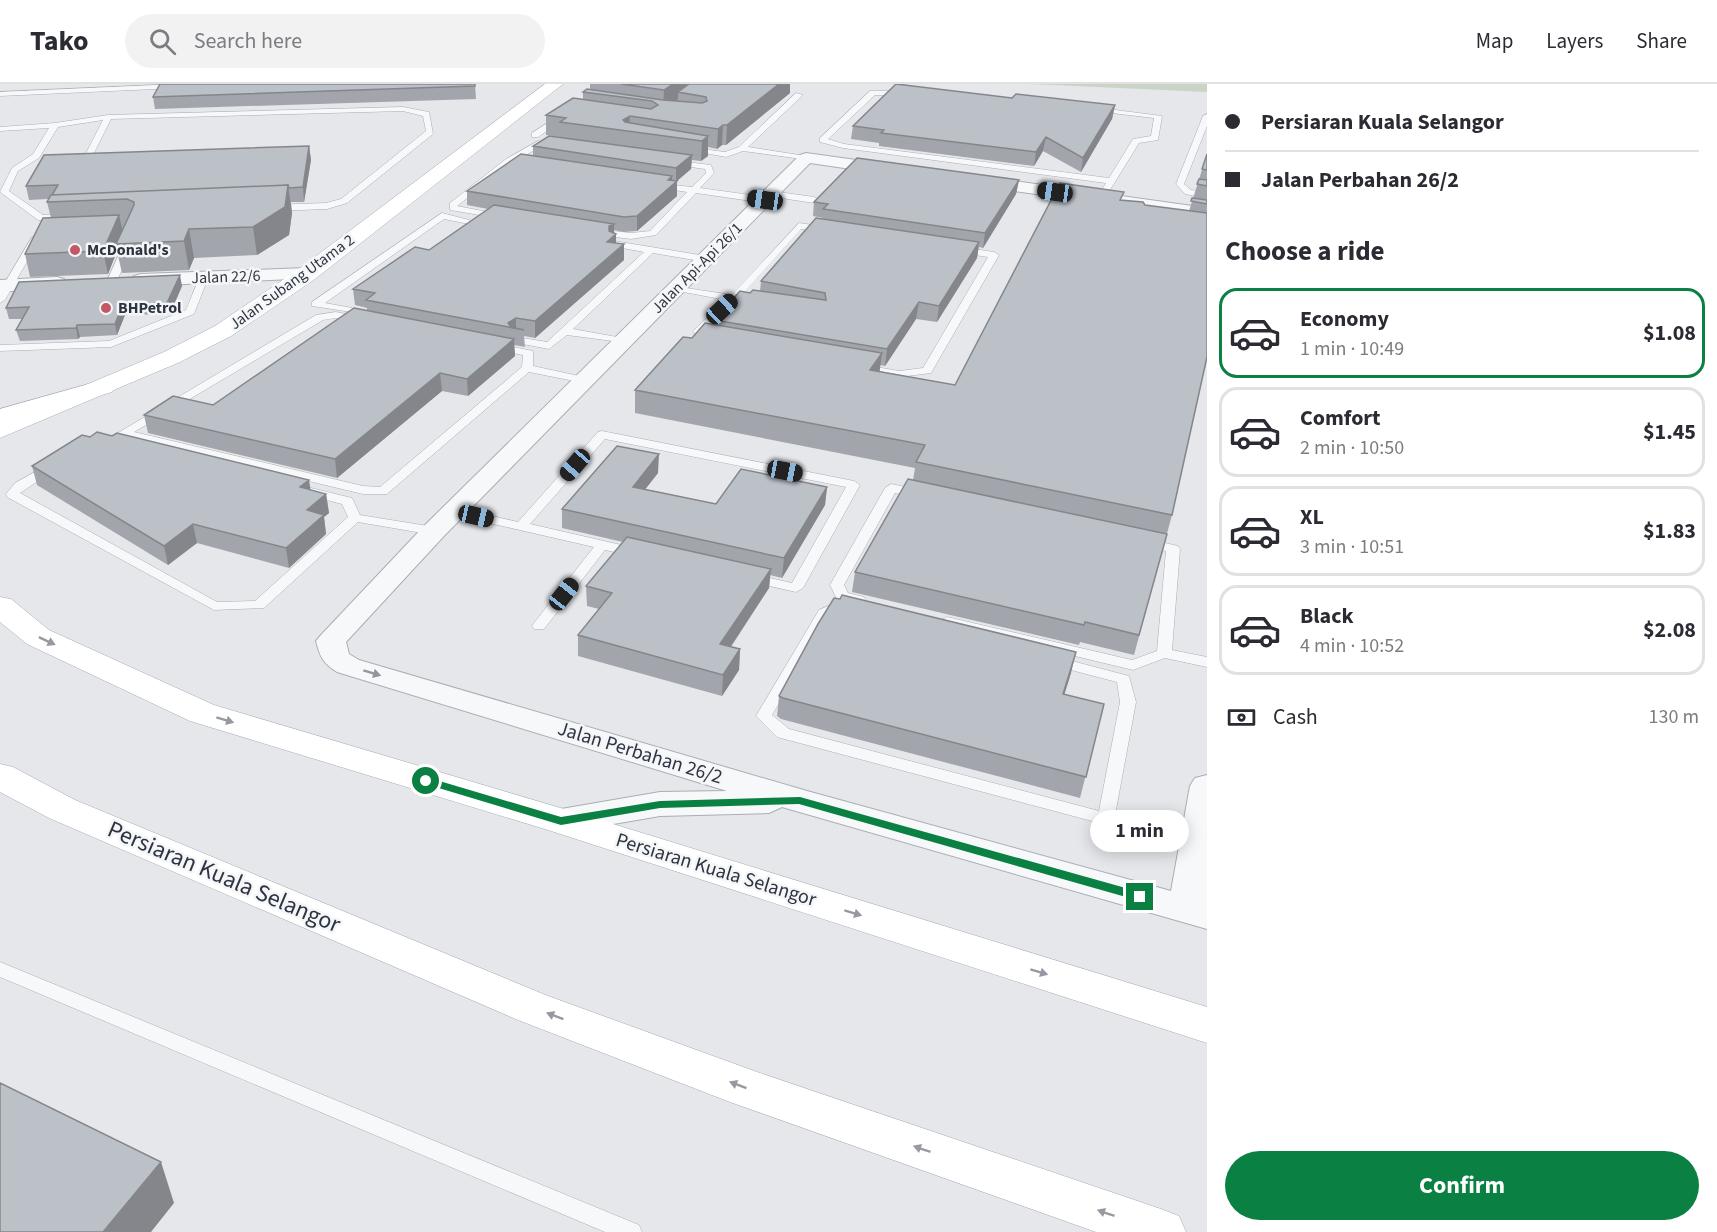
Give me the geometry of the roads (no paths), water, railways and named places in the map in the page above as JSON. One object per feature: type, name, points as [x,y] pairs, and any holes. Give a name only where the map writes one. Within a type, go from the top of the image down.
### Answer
[{"type":"main road","name":"Jalan Subang Utama 2","points":[[0,430],[172,357],[223,331],[307,274],[555,84]]},
{"type":"main road","points":[[0,417],[103,387]]},
{"type":"main road","name":"Persiaran Kuala Selangor","points":[[0,606],[38,637],[202,713],[561,821],[1207,1025]]},
{"type":"main road","name":"Persiaran Kuala Selangor","points":[[0,776],[62,809],[533,1008],[746,1088],[1161,1232]]},
{"type":"street","points":[[806,158],[1106,190],[1207,213]]},
{"type":"street","name":"Jalan Api-Api 26/1","points":[[331,641],[434,531],[806,158]]},
{"type":"street","name":"Jalan 22/6","points":[[3,290],[84,282],[307,274]]},
{"type":"street","name":"Jalan Perbahan 26/2","points":[[331,641],[334,658],[348,666],[800,801],[1196,912]]},
{"type":"street","points":[[1196,912],[1197,843],[1207,786]]},
{"type":"street","points":[[561,821],[660,804],[800,801]]},
{"type":"lane","points":[[0,94],[92,87],[191,86]]},
{"type":"lane","points":[[921,94],[873,93],[823,140],[843,146],[1106,190],[1136,141],[1155,138],[1158,116],[1087,108]]},
{"type":"lane","points":[[672,147],[726,155],[742,149],[799,95]]},
{"type":"lane","points":[[0,129],[55,125],[108,117],[403,109],[426,114],[430,132],[344,201],[327,206],[268,208]]},
{"type":"lane","points":[[535,135],[570,113]]},
{"type":"lane","points":[[1207,116],[1180,184],[1188,192],[1207,195]]},
{"type":"lane","points":[[88,157],[108,117]]},
{"type":"lane","points":[[55,125],[36,156],[15,170],[4,192],[41,218],[77,216]]},
{"type":"lane","points":[[564,147],[542,143],[509,162],[453,205],[453,208],[503,222],[442,216],[316,304],[549,346],[651,250]]},
{"type":"lane","points":[[742,149],[806,158]]},
{"type":"lane","points":[[664,161],[708,167],[710,173],[696,191],[653,233],[624,237],[582,234],[651,250],[706,259]]},
{"type":"lane","points":[[509,162],[544,167]]},
{"type":"lane","points":[[649,183],[696,191],[814,200]]},
{"type":"lane","points":[[799,226],[994,255],[927,371],[899,374],[706,341],[698,331],[734,298],[799,226]]},
{"type":"lane","points":[[112,281],[133,232]]},
{"type":"lane","points":[[3,290],[37,236],[47,235]]},
{"type":"lane","points":[[0,348],[111,344],[190,312],[203,278]]},
{"type":"lane","points":[[677,288],[755,302]]},
{"type":"lane","points":[[336,315],[529,353],[527,368],[383,491],[363,490],[124,433],[320,317],[336,315]]},
{"type":"lane","points":[[565,331],[624,341]]},
{"type":"lane","points":[[527,368],[585,380]]},
{"type":"lane","points":[[521,526],[602,435],[854,485],[796,588],[739,576]]},
{"type":"lane","points":[[119,445],[347,501],[355,518]]},
{"type":"lane","points":[[67,457],[19,486],[12,494],[214,606],[259,605],[355,518]]},
{"type":"lane","points":[[936,498],[891,488],[837,585],[842,596],[873,610],[835,607],[824,613],[764,716],[783,733],[1197,843]]},
{"type":"lane","points":[[454,511],[648,555]]},
{"type":"lane","points":[[355,518],[434,531]]},
{"type":"lane","points":[[1128,539],[1173,549],[1164,653]]},
{"type":"lane","points":[[539,626],[602,545]]},
{"type":"lane","points":[[1106,819],[1128,702],[1124,679],[937,625],[1133,666],[1164,653],[1207,662]]},
{"type":"lane","points":[[0,969],[631,1232]]},
{"type":"place","name":"McDonald's","points":[[75,250]]},
{"type":"place","name":"BHPetrol","points":[[106,308]]}]
